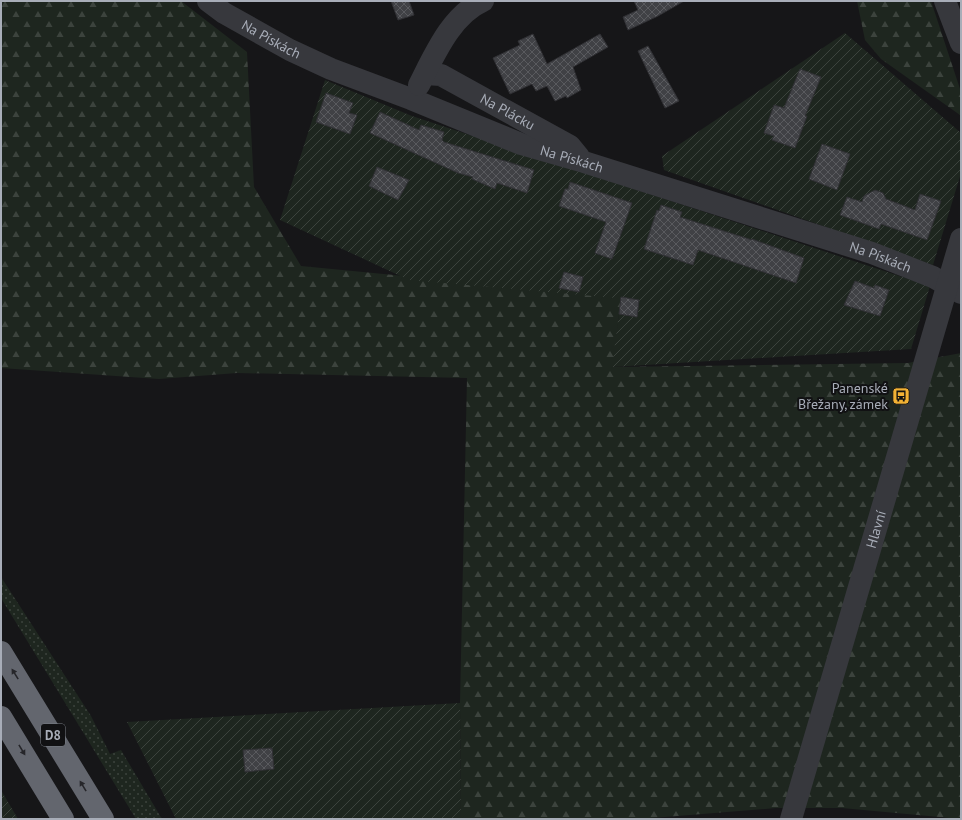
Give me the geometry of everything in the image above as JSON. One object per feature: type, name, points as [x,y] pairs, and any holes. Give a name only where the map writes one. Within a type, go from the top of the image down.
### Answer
[{"type":"highway","name":"D8","points":[[1,652],[103,819]]},
{"type":"highway","name":"D8","points":[[1,717],[63,819]]},
{"type":"street","name":"Na Pískách","points":[[208,1],[224,13],[290,50],[331,69],[412,99],[521,144],[584,162],[872,253],[933,277],[954,290]]},
{"type":"street","points":[[412,99],[449,32],[471,6],[483,1]]},
{"type":"street","points":[[945,1],[961,43]]},
{"type":"street","name":"Na Plácku","points":[[425,74],[441,75],[492,101],[570,146],[584,162]]},
{"type":"street","name":"Hlavní","points":[[791,819],[954,290],[961,239]]},
{"type":"green space","points":[[1,1],[181,1],[247,52],[254,187],[301,266],[621,297],[613,367],[908,363],[961,353],[961,819],[842,808],[776,808],[640,819],[461,819],[460,703],[467,378],[237,373],[159,379],[1,368]]},
{"type":"green space","points":[[857,1],[931,1],[961,92],[960,115],[881,59],[865,40]]},
{"type":"green space","points":[[845,33],[961,133],[961,173],[933,265],[664,170],[662,156]]},
{"type":"green space","points":[[325,80],[412,116],[930,286],[911,349],[612,367],[619,314],[637,317],[639,300],[409,280],[280,220]]},
{"type":"green space","points":[[1,577],[91,716],[110,754],[121,750],[162,819],[136,819],[1,598]]},
{"type":"green space","points":[[460,703],[461,819],[176,819],[127,722]]},
{"type":"green space","points":[[1,790],[18,819],[1,819]]},
{"type":"building","points":[[391,1],[409,1],[414,15],[398,20]]},
{"type":"building","points":[[634,1],[684,1],[658,16],[628,30],[623,17],[638,10]]},
{"type":"building","points":[[533,34],[547,64],[600,34],[608,47],[573,67],[581,90],[567,98],[566,96],[555,101],[547,86],[536,91],[532,84],[510,94],[493,58],[520,45],[518,41]]},
{"type":"building","points":[[648,46],[679,101],[665,108],[638,51]]},
{"type":"building","points":[[800,69],[821,77],[805,116],[807,116],[795,148],[772,140],[774,136],[764,133],[774,105],[784,108]]},
{"type":"building","points":[[326,93],[353,103],[349,113],[357,115],[350,134],[316,122]]},
{"type":"building","points":[[380,112],[419,130],[421,125],[444,132],[442,140],[444,142],[534,170],[527,193],[497,183],[495,189],[472,179],[473,177],[458,173],[370,133]]},
{"type":"building","points":[[822,144],[850,154],[837,190],[809,179]]},
{"type":"building","points":[[377,167],[409,180],[398,200],[369,186]]},
{"type":"building","points":[[570,182],[632,203],[612,259],[595,253],[606,222],[559,206],[565,189],[568,189]]},
{"type":"building","points":[[875,190],[883,193],[886,199],[915,210],[920,194],[941,201],[927,240],[881,224],[879,229],[840,215],[847,197],[862,202],[864,196]]},
{"type":"building","points":[[661,205],[682,212],[680,217],[752,239],[804,258],[796,283],[698,250],[693,265],[644,249],[657,210],[659,211]]},
{"type":"building","points":[[564,272],[583,277],[579,292],[559,288]]},
{"type":"building","points":[[855,281],[874,288],[875,285],[889,290],[880,316],[844,305]]},
{"type":"building","points":[[621,297],[639,300],[637,317],[619,314]]},
{"type":"building","points":[[272,748],[274,769],[245,772],[243,750]]},
{"type":"place","name":"Panenské Břežany, zámek","points":[[901,396]]}]
